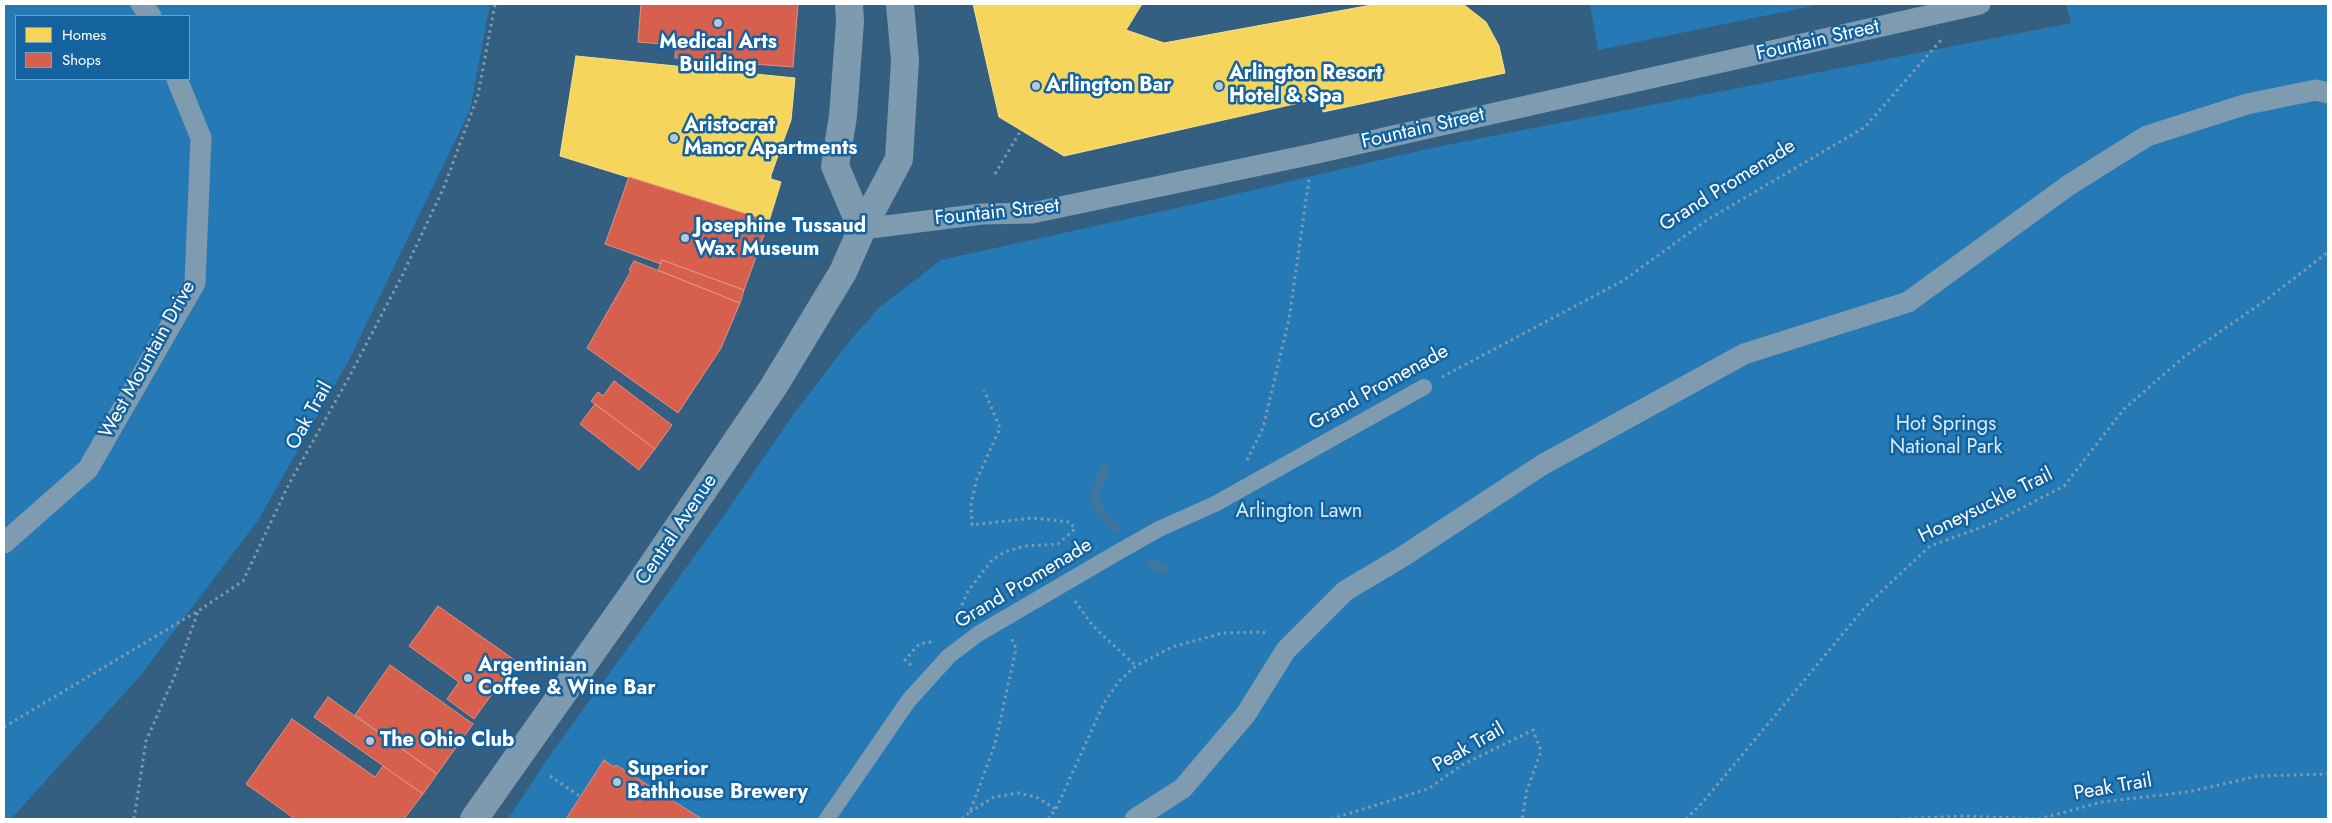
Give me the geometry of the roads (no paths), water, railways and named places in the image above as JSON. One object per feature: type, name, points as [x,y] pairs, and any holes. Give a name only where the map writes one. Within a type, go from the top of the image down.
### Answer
[{"type":"main road","points":[[849,4],[850,22],[843,116],[835,166],[862,229]]},
{"type":"main road","name":"Central Avenue","points":[[474,819],[635,591],[774,386],[843,272],[862,229],[899,159],[905,61],[900,4]]},
{"type":"street","points":[[141,4],[150,15]]},
{"type":"street","name":"Fountain Street","points":[[862,229],[982,214],[1032,212],[1313,154],[1975,5]]},
{"type":"street","name":"West Mountain Drive","points":[[4,543],[88,469],[195,283],[200,138],[177,80]]},
{"type":"street","points":[[1135,819],[1183,788],[1246,714],[1286,650],[1345,591],[1402,557],[1542,465],[1744,354],[1908,302],[2069,185],[2147,136],[2247,104],[2316,90],[2328,93]]},
{"type":"street","name":"Grand Promenade","points":[[827,819],[909,700],[949,656],[1003,618],[1159,529],[1230,495],[1424,387]]},
{"type":"waterway","points":[[1105,467],[1094,496],[1100,512],[1116,528]]},
{"type":"waterway","points":[[1152,563],[1164,570]]},
{"type":"place","name":"Medical Arts Building","points":[[718,23]]},
{"type":"place","name":"Arlington Bar","points":[[1036,86]]},
{"type":"place","name":"Arlington Resort Hotel & Spa","points":[[1219,86]]},
{"type":"place","name":"Aristocrat Manor Apartments","points":[[674,138]]},
{"type":"place","name":"Josephine Tussaud Wax Museum","points":[[685,238]]},
{"type":"place","name":"Argentinian Coffee & Wine Bar","points":[[468,678]]},
{"type":"place","name":"The Ohio Club","points":[[370,741]]},
{"type":"place","name":"Superior Bathhouse Brewery","points":[[617,782]]},
{"type":"park label","name":"Hot Springs National Park","points":[[1946,436]]},
{"type":"park label","name":"Arlington Lawn","points":[[1299,512]]}]
